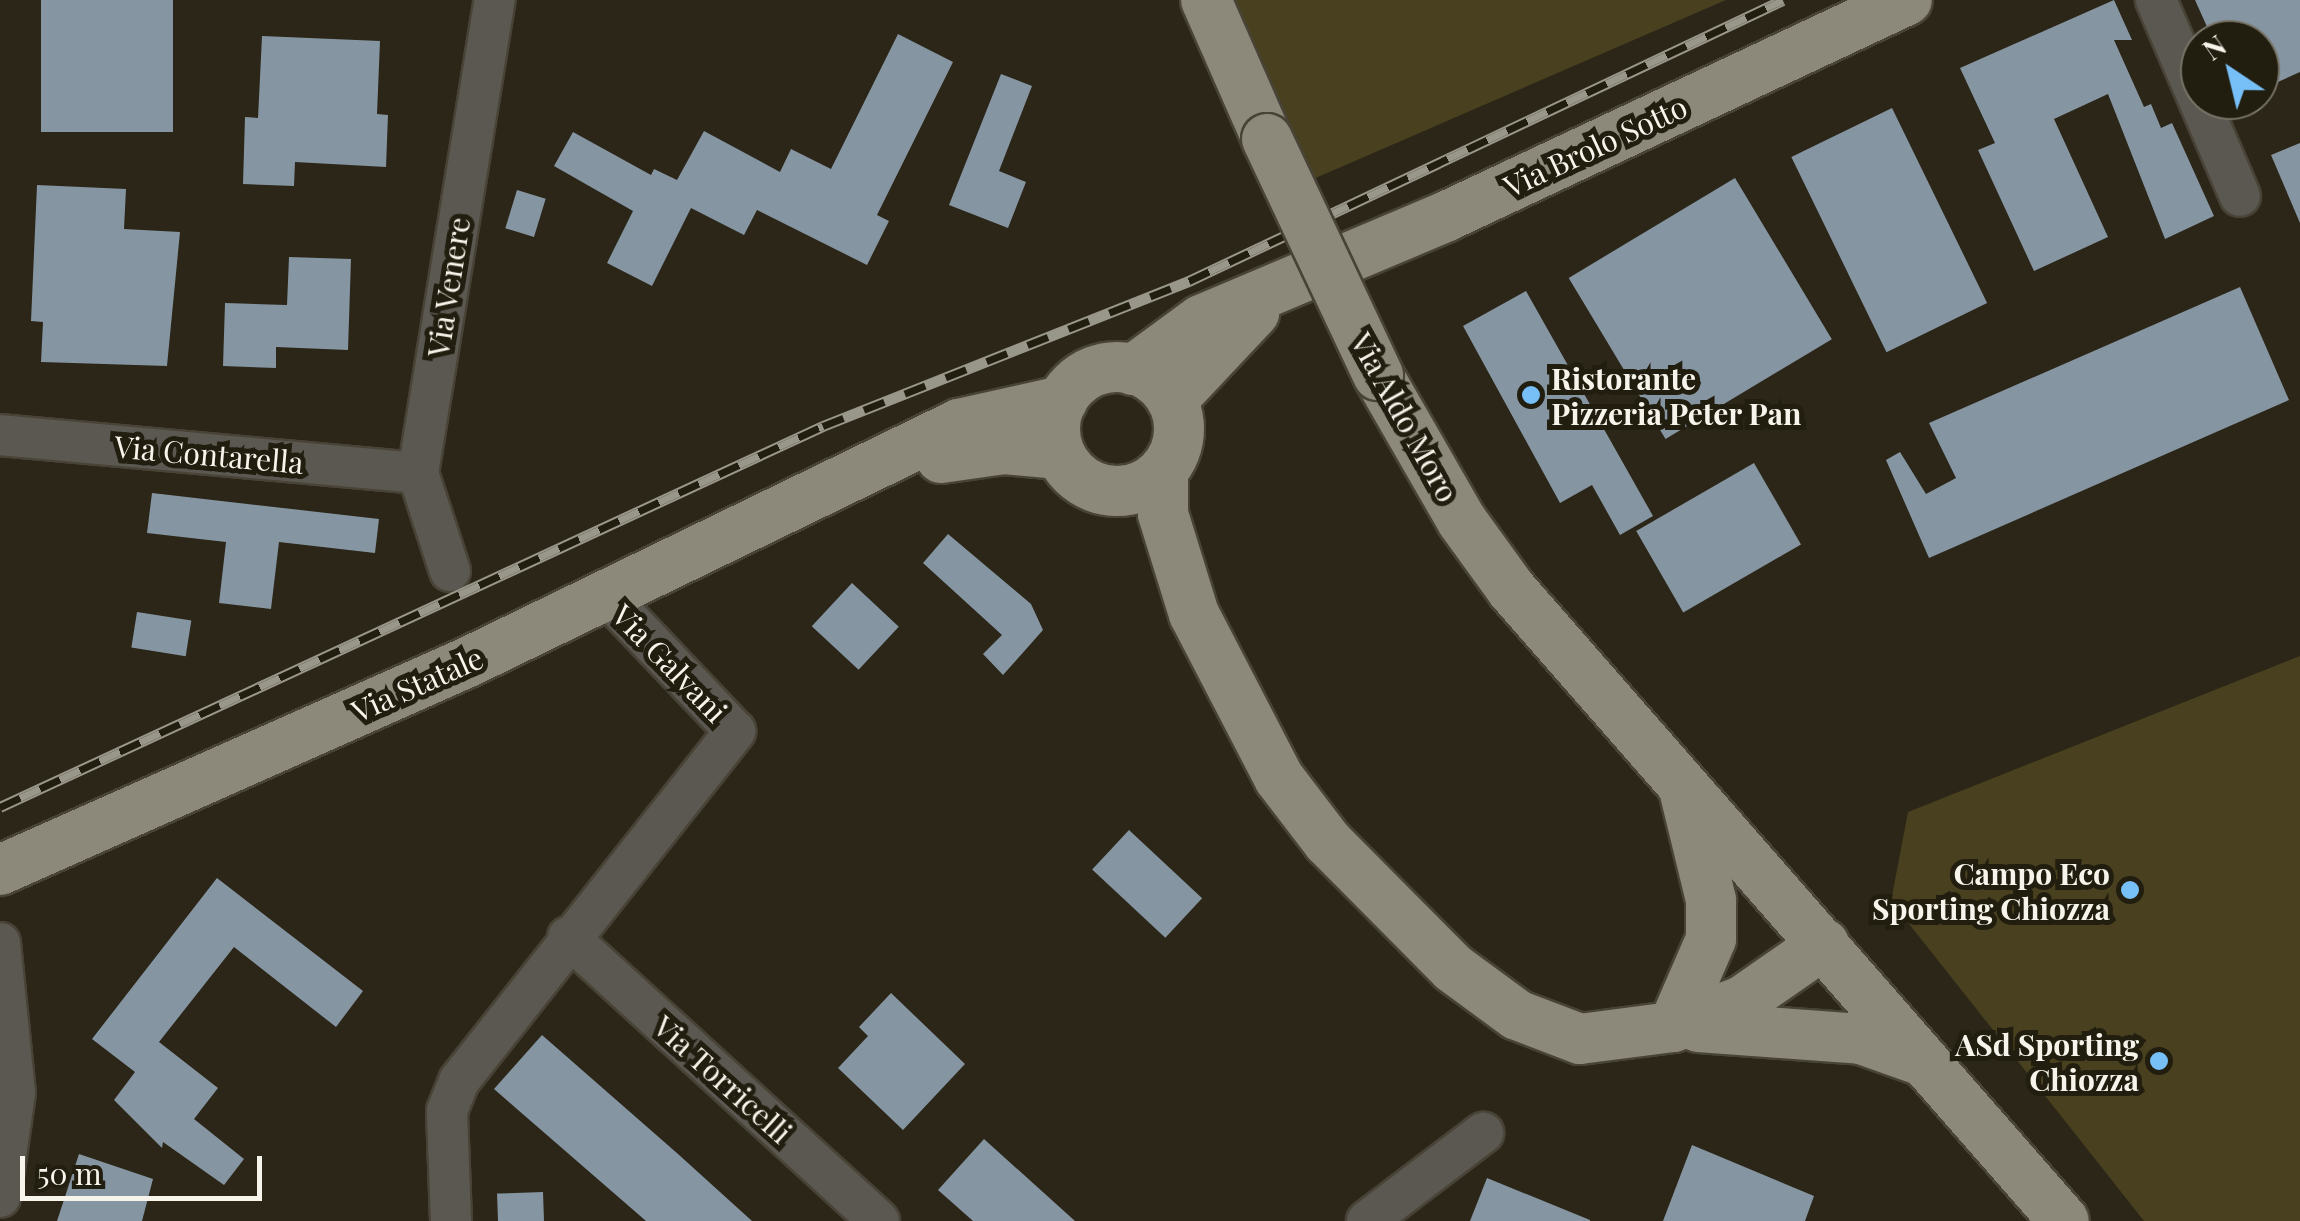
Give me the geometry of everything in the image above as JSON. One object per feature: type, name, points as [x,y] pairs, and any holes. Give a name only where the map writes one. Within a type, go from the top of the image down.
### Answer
[{"type":"main road","name":"Via Aldo Moro","points":[[1206,0],[1266,140],[1378,375],[1462,521],[1512,590],[2064,1221]]},
{"type":"main road","name":"Via Brolo Sotto","points":[[1134,370],[1201,320],[1281,288],[1907,0]]},
{"type":"main road","name":"Via Brolo Sotto","points":[[1172,400],[1281,288]]},
{"type":"main road","points":[[1062,401],[1056,436],[1060,454],[1077,477],[1102,490],[1135,489],[1163,472],[1179,429],[1172,400],[1134,370]]},
{"type":"main road","name":"Via Statale","points":[[0,870],[606,594],[959,424],[1062,401],[1085,376],[1134,370]]},
{"type":"main road","name":"Via Statale","points":[[830,488],[951,455],[1004,449],[1060,454]]},
{"type":"main road","name":"Via Aldo Moro","points":[[1163,472],[1162,514],[1194,614]]},
{"type":"main road","name":"Via Aldo Moro","points":[[1102,490],[1194,614],[1279,778],[1328,842],[1453,968],[1517,1016],[1580,1039],[1672,1026],[1861,1039],[1926,1062]]},
{"type":"main road","name":"Via Aldo Moro","points":[[1672,1026],[1711,939],[1710,900],[1682,783]]},
{"type":"main road","points":[[1672,1026],[1716,982],[1782,952],[1824,944]]},
{"type":"street","name":"Via Venere","points":[[450,570],[418,473],[495,0]]},
{"type":"street","points":[[2156,0],[2240,196]]},
{"type":"street","name":"Via Contarella","points":[[0,435],[418,473]]},
{"type":"street","name":"Via Galvani","points":[[568,937],[736,731],[606,594]]},
{"type":"street","points":[[451,1221],[448,1111],[459,1082],[568,937]]},
{"type":"street","name":"Via Torricelli","points":[[568,937],[879,1221]]},
{"type":"street","points":[[0,944],[15,1093],[0,1197]]},
{"type":"street","points":[[1367,1221],[1482,1134]]},
{"type":"shaded area","points":[[1227,0],[1726,0],[1311,180]]},
{"type":"shaded area","name":"ASd Sporting Chiozza","points":[[2300,656],[2300,1221],[2144,1221],[1891,901],[1908,812]]},
{"type":"building","points":[[41,0],[173,0],[173,132],[41,132]]},
{"type":"building","points":[[2114,0],[2132,40],[2114,40],[2144,107],[2151,104],[2161,128],[2172,123],[2214,216],[2165,239],[2108,94],[2054,119],[2108,237],[2034,271],[1978,150],[1995,143],[1960,68]]},
{"type":"building","points":[[2195,0],[2300,0],[2300,72],[2280,81],[2280,20],[2204,20]]},
{"type":"building","points":[[898,34],[953,62],[877,215],[889,221],[867,265],[757,210],[744,235],[691,208],[652,286],[607,263],[633,211],[554,166],[573,132],[651,175],[654,169],[677,180],[704,131],[780,172],[791,149],[831,169]]},
{"type":"building","points":[[262,36],[380,41],[377,114],[388,115],[386,167],[295,162],[294,186],[243,184],[245,117],[258,118]]},
{"type":"building","points":[[1001,74],[1032,86],[999,171],[1026,182],[1008,228],[949,205]]},
{"type":"building","points":[[1892,108],[1987,303],[1886,352],[1791,157]]},
{"type":"building","points":[[2300,143],[2300,223],[2271,155]]},
{"type":"building","points":[[1735,178],[1832,339],[1666,439],[1569,278]]},
{"type":"building","points":[[37,185],[126,189],[124,229],[180,232],[167,366],[41,362],[43,322],[31,321]]},
{"type":"building","points":[[517,190],[546,199],[534,237],[505,228]]},
{"type":"building","points":[[289,257],[351,259],[348,350],[276,347],[276,368],[223,366],[225,303],[287,305]]},
{"type":"building","points":[[2240,287],[2289,400],[1929,558],[1886,460],[1900,452],[1926,494],[1956,478],[1929,423]]},
{"type":"building","points":[[1526,291],[1653,516],[1620,535],[1592,485],[1560,503],[1463,326]]},
{"type":"building","points":[[1754,463],[1801,544],[1683,612],[1636,531]]},
{"type":"building","points":[[152,493],[379,519],[375,553],[279,542],[271,609],[219,603],[226,542],[147,533]]},
{"type":"building","points":[[948,534],[1031,604],[1043,630],[1003,675],[983,654],[1002,635],[923,563]]},
{"type":"building","points":[[852,583],[899,627],[859,670],[812,626]]},
{"type":"building","points":[[137,612],[191,621],[186,656],[131,648]]},
{"type":"building","points":[[1129,830],[1202,898],[1165,938],[1092,869]]},
{"type":"building","points":[[217,878],[363,991],[336,1027],[234,947],[159,1042],[218,1088],[194,1119],[244,1159],[224,1185],[163,1142],[162,1148],[114,1100],[135,1072],[92,1039]]},
{"type":"building","points":[[891,993],[965,1064],[903,1130],[838,1068],[868,1036],[859,1027]]},
{"type":"building","points":[[542,1035],[752,1221],[646,1221],[494,1089]]},
{"type":"building","points":[[984,1139],[1075,1221],[973,1221],[938,1190]]},
{"type":"building","points":[[1692,1145],[1814,1196],[1805,1221],[1663,1221]]},
{"type":"building","points":[[79,1154],[153,1179],[142,1221],[57,1221]]},
{"type":"building","points":[[1487,1178],[1590,1220],[1590,1221],[1470,1221]]},
{"type":"building","points":[[543,1192],[544,1221],[498,1221],[497,1194]]},
{"type":"railway","points":[[0,807],[823,426],[1189,281],[1783,0]]},
{"type":"place","name":"Ristorante Pizzeria Peter Pan","points":[[1531,395]]},
{"type":"place","name":"Campo Eco Sporting Chiozza","points":[[2130,890]]},
{"type":"place","name":"ASd Sporting Chiozza","points":[[2159,1061]]}]
